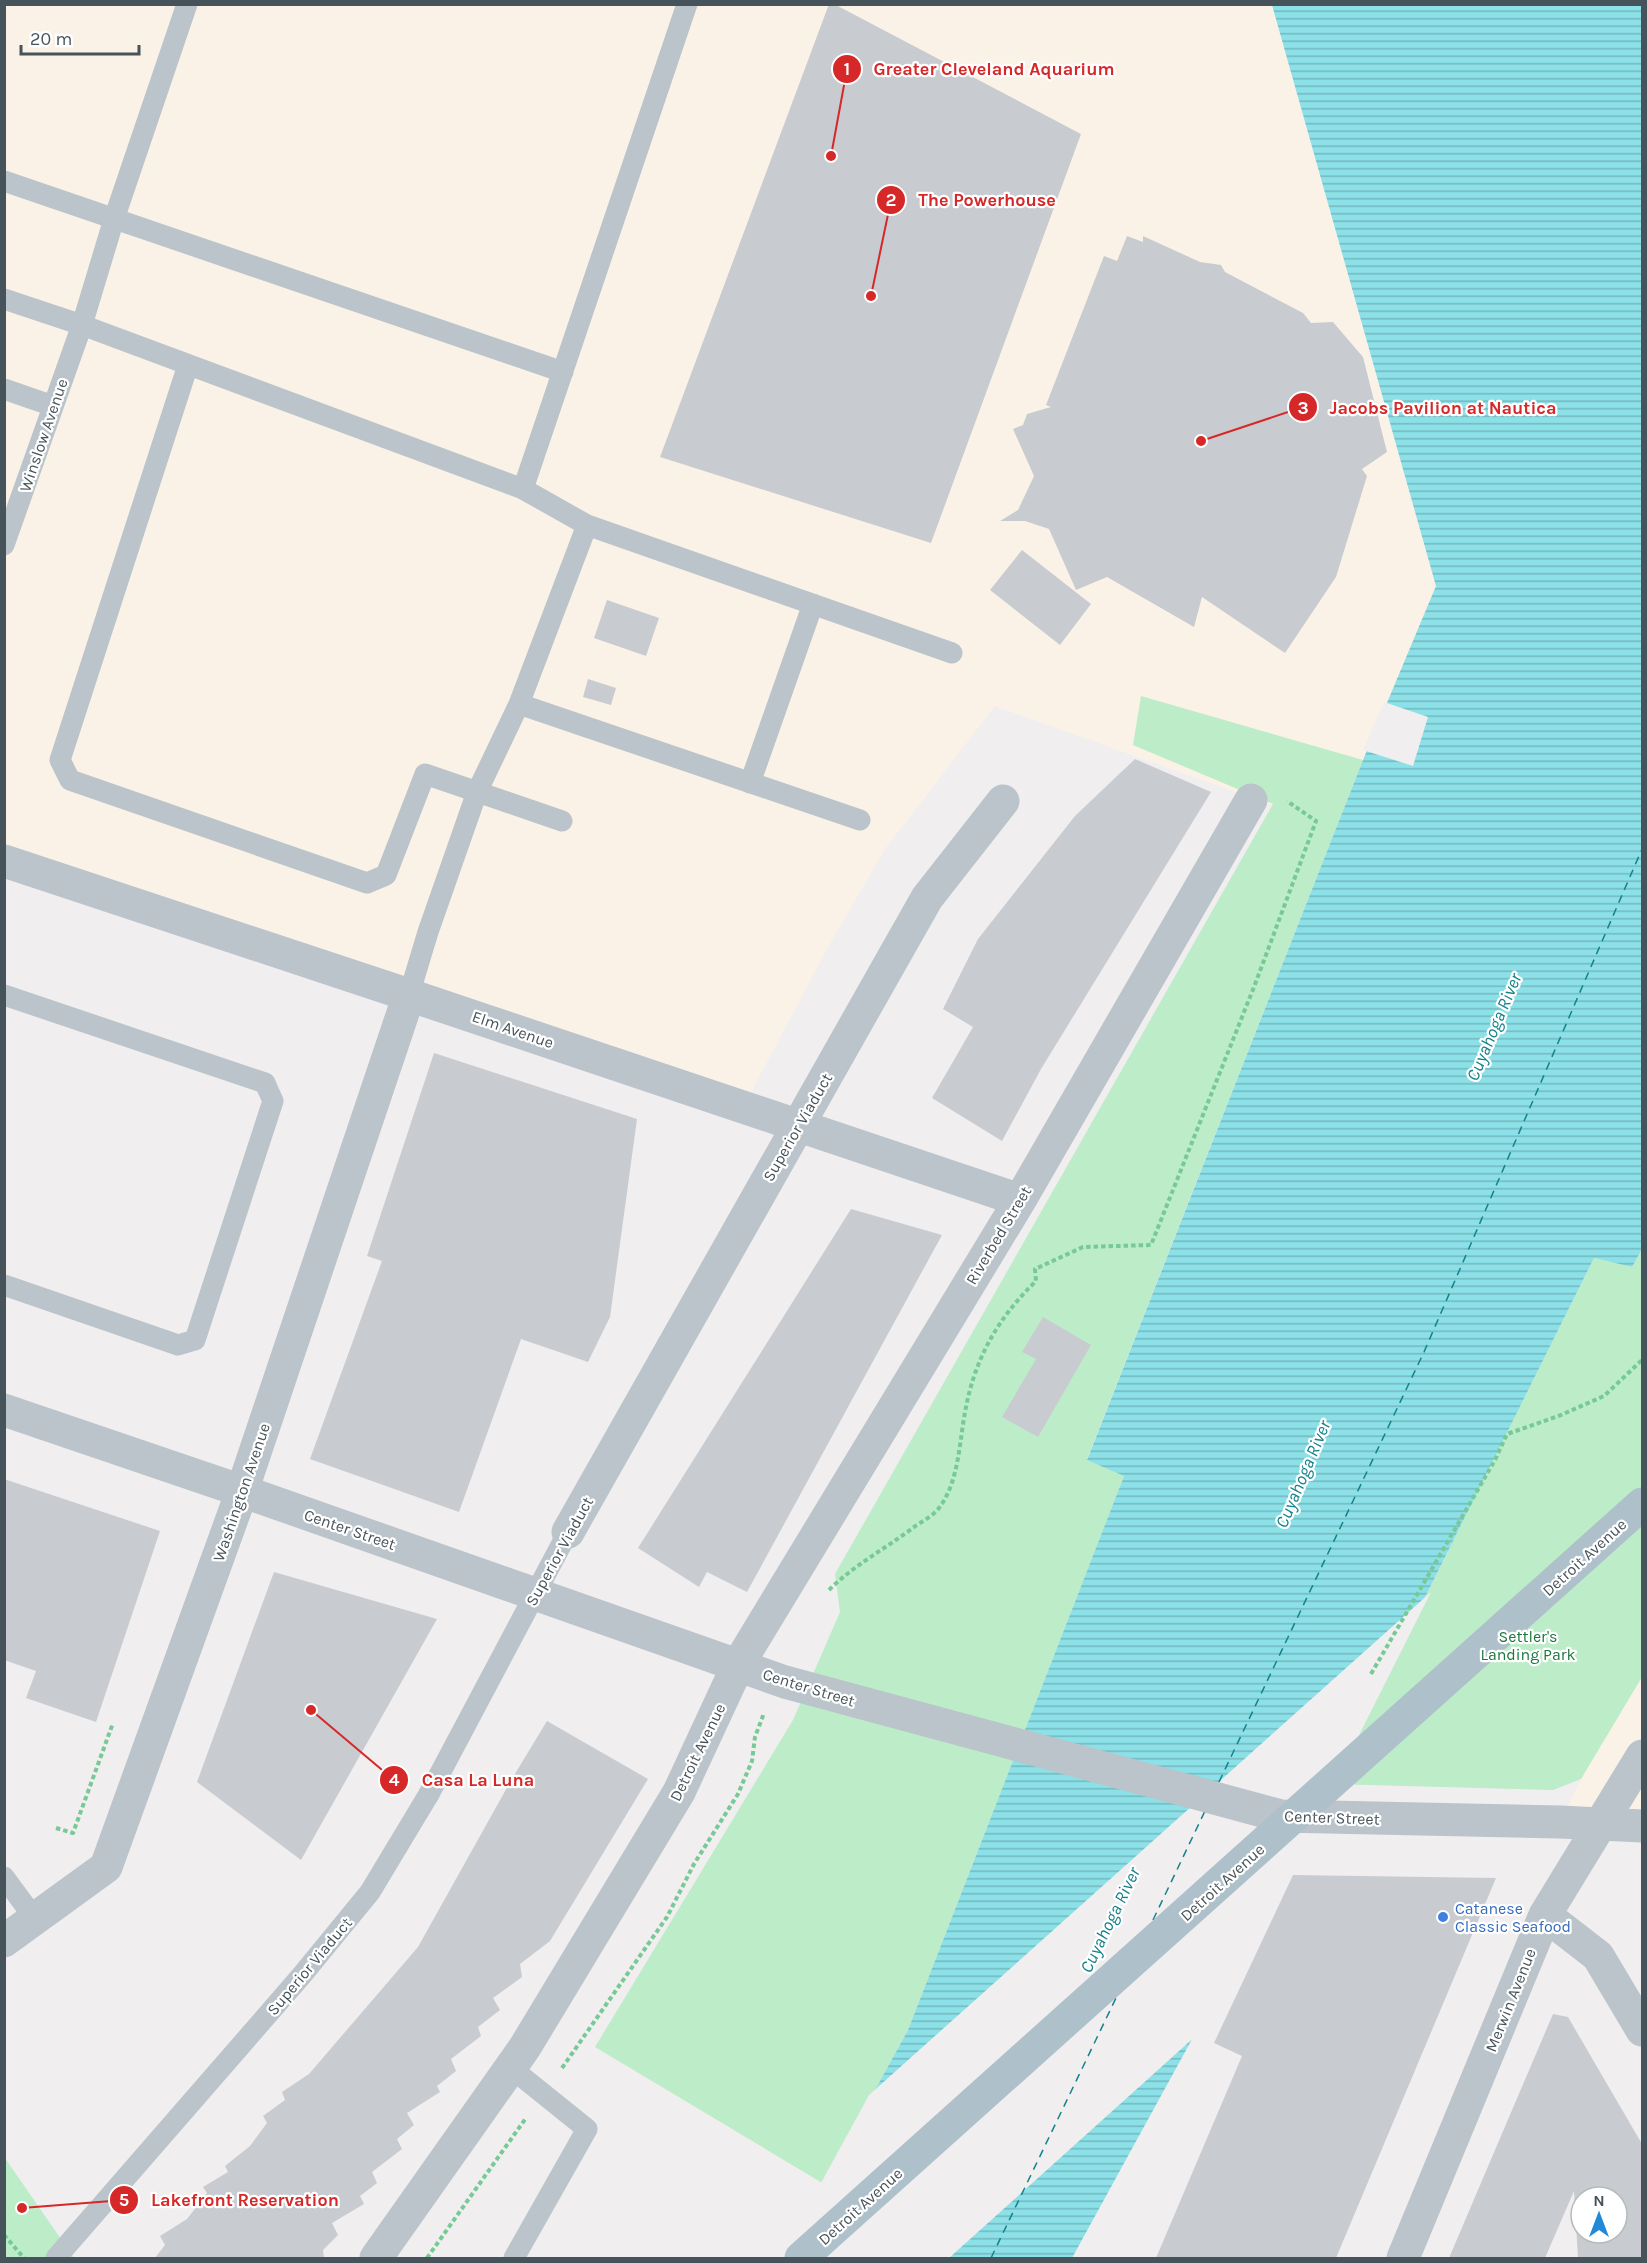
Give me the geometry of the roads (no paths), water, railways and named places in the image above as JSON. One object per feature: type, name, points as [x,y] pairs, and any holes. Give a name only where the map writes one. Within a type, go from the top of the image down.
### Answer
[{"type":"main road","name":"Detroit Avenue","points":[[801,2259],[1642,1504]]},
{"type":"street","name":"Riverbed Street","points":[[738,1665],[1020,1200],[1251,800]]},
{"type":"street","name":"Superior Viaduct","points":[[568,1532],[927,898],[1003,801]]},
{"type":"street","name":"Elm Avenue","points":[[4,861],[1020,1200]]},
{"type":"street","name":"Washington Avenue","points":[[4,1941],[106,1868],[242,1491],[409,995]]},
{"type":"street","name":"Center Street","points":[[4,1410],[785,1682],[1281,1816],[1642,1826]]},
{"type":"street","name":"Detroit Avenue","points":[[376,2259],[511,2068],[679,1792],[738,1665]]},
{"type":"street","name":"Merwin Avenue","points":[[1403,2259],[1545,1915],[1642,1756]]},
{"type":"street","points":[[1545,1915],[1598,1956],[1642,2030]]},
{"type":"lane","name":"Winslow Avenue","points":[[4,545],[13,496],[53,406],[82,325],[114,219],[187,4]]},
{"type":"lane","points":[[523,489],[687,4]]},
{"type":"lane","points":[[4,181],[563,372]]},
{"type":"lane","points":[[4,299],[82,325],[523,489],[587,525],[952,653]]},
{"type":"lane","points":[[188,365],[60,760],[70,780],[367,883],[386,875],[425,774],[562,821]]},
{"type":"lane","points":[[4,389],[53,406]]},
{"type":"lane","points":[[409,995],[428,932],[477,792],[519,704],[587,525]]},
{"type":"lane","points":[[750,783],[813,604]]},
{"type":"lane","points":[[519,704],[860,820]]},
{"type":"lane","points":[[4,996],[265,1083],[273,1101],[195,1340],[178,1345],[4,1285]]},
{"type":"lane","name":"Superior Viaduct","points":[[56,2259],[302,1975],[370,1892],[429,1794],[568,1532]]},
{"type":"lane","points":[[4,1877],[35,1919]]},
{"type":"lane","points":[[511,2068],[587,2128],[514,2259]]},
{"type":"water","name":"Cuyahoga River","points":[[1272,5],[1642,5],[1642,1249],[1632,1267],[1594,1258],[1332,1784],[1072,2258],[783,2258],[908,2030],[1124,1476],[1087,1460],[1363,760],[1436,586]]},
{"type":"place","name":"Greater Cleveland Aquarium","points":[[831,156]]},
{"type":"place","name":"The Powerhouse","points":[[871,296]]},
{"type":"place","name":"Jacobs Pavilion at Nautica","points":[[1201,441]]},
{"type":"place","name":"Casa La Luna","points":[[311,1710]]},
{"type":"place","name":"Catanese Classic Seafood","points":[[1443,1917]]},
{"type":"place","name":"Lakefront Reservation","points":[[22,2208]]},
{"type":"park label","name":"Settler's Landing Park","points":[[1528,1645]]}]
